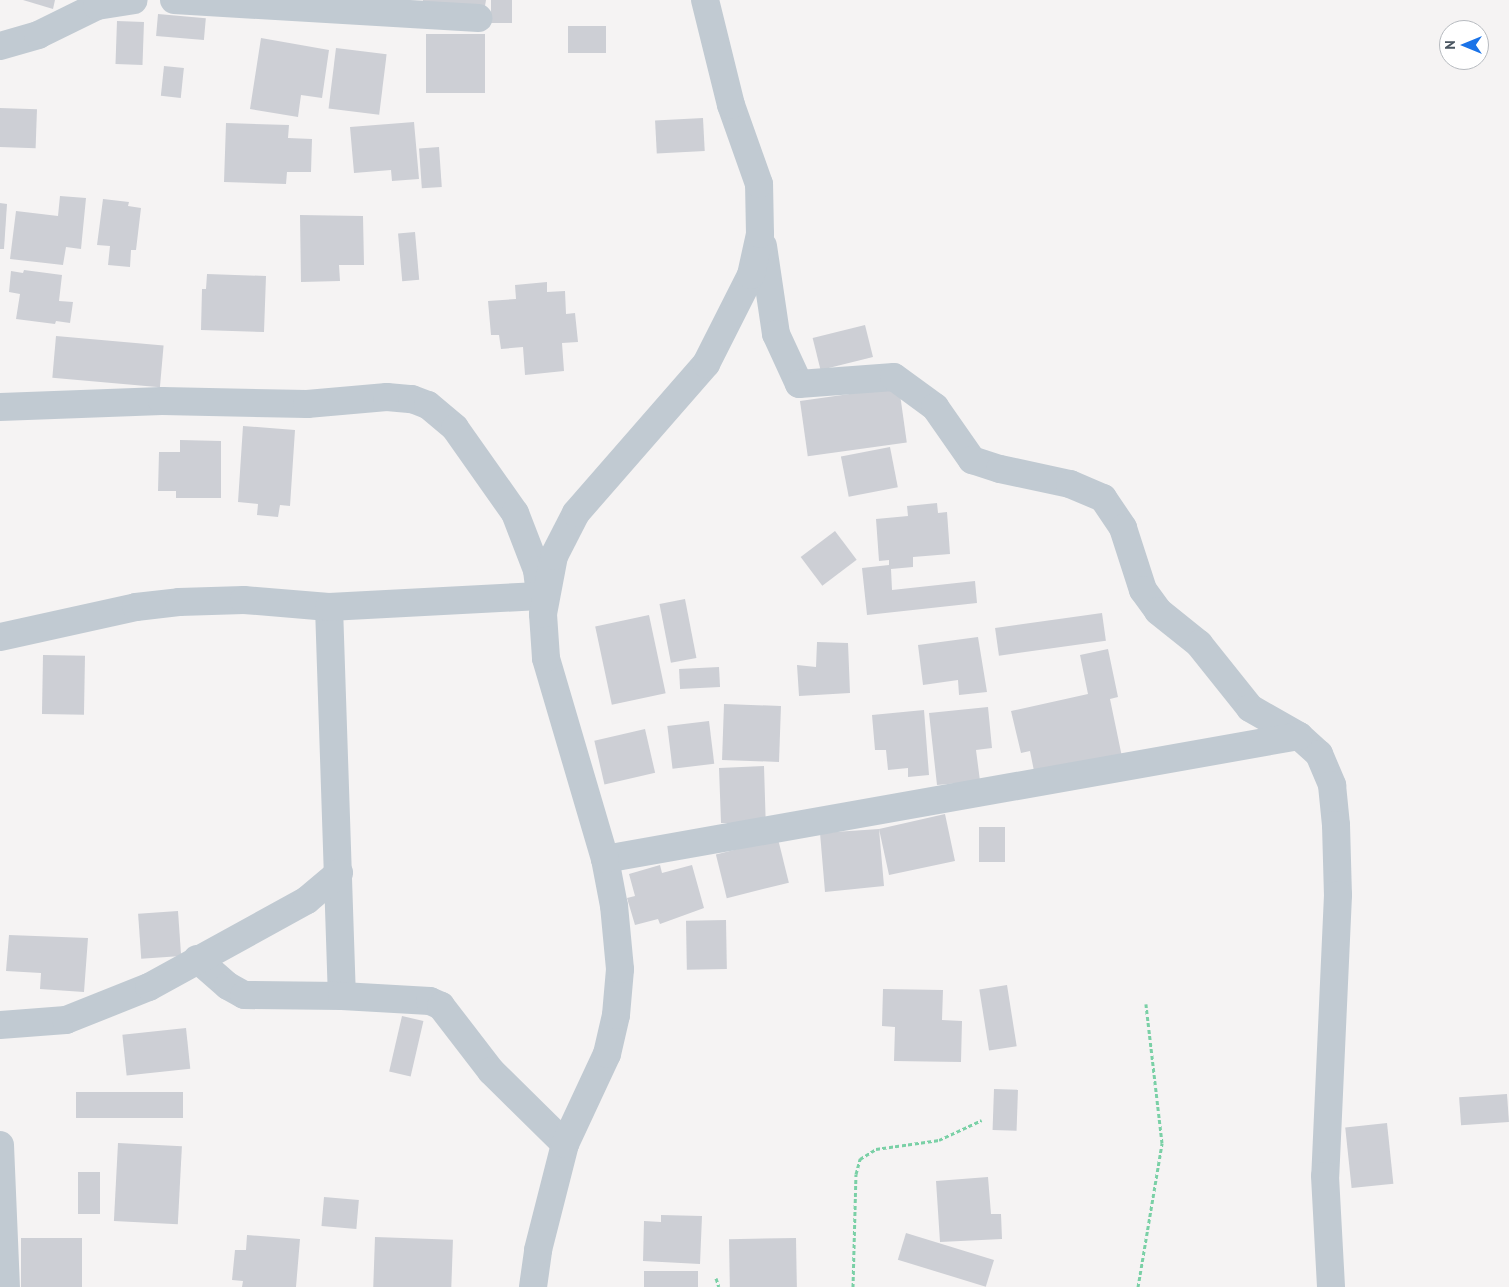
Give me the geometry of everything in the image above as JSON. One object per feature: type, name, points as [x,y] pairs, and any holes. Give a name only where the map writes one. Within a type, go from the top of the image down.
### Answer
[{"type":"street","points":[[0,46],[38,35],[97,6],[134,0]]},
{"type":"street","points":[[174,0],[478,18]]},
{"type":"street","points":[[705,0],[731,105],[759,184],[760,234],[776,334],[799,384],[894,377],[935,407],[972,460],[1000,469],[1070,484],[1103,498],[1124,528],[1143,590],[1158,612],[1199,644],[1250,708],[1271,723],[1299,736],[1319,754],[1332,785],[1336,825],[1335,989],[1325,1176],[1331,1287]]},
{"type":"street","points":[[542,605],[554,556],[576,513],[706,364],[751,275],[760,234]]},
{"type":"street","points":[[0,407],[162,402],[307,404],[387,397],[412,399],[428,405],[455,428],[514,513],[537,570],[546,658],[605,859],[614,906],[620,969],[616,1015],[607,1054],[565,1144],[538,1250],[533,1287]]},
{"type":"street","points":[[0,637],[136,607],[179,602],[244,600],[329,607],[542,605]]},
{"type":"street","points":[[329,607],[342,996]]},
{"type":"street","points":[[605,859],[1299,736]]},
{"type":"street","points":[[0,1025],[66,1020],[149,987],[307,900],[339,873]]},
{"type":"street","points":[[197,959],[228,986],[244,996],[342,996],[430,1001],[441,1006],[491,1071],[565,1144]]},
{"type":"street","points":[[0,1145],[6,1287]]},
{"type":"path","points":[[1138,1287],[1162,1143],[1146,1004]]},
{"type":"path","points":[[853,1287],[856,1174],[860,1159],[876,1149],[939,1140],[982,1120]]},
{"type":"path","points":[[716,1278],[719,1287]]},
{"type":"building","points":[[23,0],[55,0],[53,9]]},
{"type":"building","points":[[423,0],[486,0],[485,6],[423,4]]},
{"type":"building","points":[[491,0],[512,0],[512,23],[491,23]]},
{"type":"building","points":[[158,14],[206,18],[204,40],[156,36]]},
{"type":"building","points":[[117,21],[144,22],[142,65],[115,64]]},
{"type":"building","points":[[568,26],[606,26],[606,53],[568,53]]},
{"type":"building","points":[[426,34],[485,34],[485,93],[426,93]]},
{"type":"building","points":[[261,38],[329,50],[322,98],[301,95],[298,117],[250,109]]},
{"type":"building","points":[[336,48],[387,54],[379,115],[329,109]]},
{"type":"building","points":[[164,66],[184,68],[181,98],[161,96]]},
{"type":"building","points":[[0,108],[37,109],[36,148],[0,147]]},
{"type":"building","points":[[703,118],[705,151],[657,153],[655,121]]},
{"type":"building","points":[[414,122],[419,179],[392,181],[391,170],[354,173],[350,127]]},
{"type":"building","points":[[226,123],[289,125],[288,138],[312,139],[311,172],[287,172],[286,184],[224,182]]},
{"type":"building","points":[[439,147],[442,187],[422,188],[419,148]]},
{"type":"building","points":[[60,196],[86,198],[81,249],[66,247],[63,265],[10,259],[16,211],[58,216]]},
{"type":"building","points":[[103,199],[129,202],[128,206],[141,208],[136,250],[131,250],[130,267],[108,265],[110,246],[97,245]]},
{"type":"building","points":[[0,203],[7,204],[4,249],[0,249]]},
{"type":"building","points":[[300,215],[363,216],[364,265],[339,265],[340,281],[301,282]]},
{"type":"building","points":[[415,232],[419,280],[402,281],[398,233]]},
{"type":"building","points":[[24,270],[62,275],[59,301],[73,302],[70,323],[56,321],[55,324],[16,319],[20,294],[9,292],[11,271],[23,273]]},
{"type":"building","points":[[207,274],[266,276],[264,332],[201,330],[202,289],[206,289]]},
{"type":"building","points":[[547,282],[547,292],[565,291],[566,314],[575,313],[578,342],[562,343],[564,371],[525,375],[523,347],[501,349],[499,335],[491,335],[488,301],[516,299],[515,285]]},
{"type":"building","points":[[865,325],[873,357],[821,370],[813,338]]},
{"type":"building","points":[[56,336],[164,345],[160,387],[52,378]]},
{"type":"building","points":[[899,387],[907,442],[808,456],[800,401]]},
{"type":"building","points":[[243,426],[295,430],[290,506],[280,505],[278,517],[257,515],[258,504],[238,502]]},
{"type":"building","points":[[180,440],[221,441],[221,498],[176,498],[176,491],[158,491],[159,452],[180,452]]},
{"type":"building","points":[[890,447],[898,487],[849,497],[841,457]]},
{"type":"building","points":[[937,503],[938,513],[947,512],[950,554],[913,557],[913,567],[891,569],[892,590],[975,581],[977,603],[867,615],[862,568],[889,565],[889,560],[879,561],[876,519],[908,516],[907,506]]},
{"type":"building","points":[[835,531],[857,560],[822,586],[801,557]]},
{"type":"building","points":[[685,599],[696,658],[671,663],[659,604]]},
{"type":"building","points":[[1102,613],[1106,641],[999,656],[995,628]]},
{"type":"building","points":[[649,615],[666,693],[612,705],[595,626]]},
{"type":"building","points":[[978,637],[987,692],[959,695],[958,680],[923,685],[918,645]]},
{"type":"building","points":[[817,642],[848,643],[850,693],[799,696],[797,665],[816,667]]},
{"type":"building","points":[[1108,649],[1118,697],[1110,699],[1122,757],[1035,776],[1030,751],[1021,753],[1011,711],[1088,694],[1080,655]]},
{"type":"building","points":[[43,655],[85,656],[84,715],[42,714]]},
{"type":"building","points":[[719,667],[720,687],[680,689],[679,669]]},
{"type":"building","points":[[724,704],[781,706],[779,762],[722,760]]},
{"type":"building","points":[[988,707],[992,748],[976,750],[980,781],[937,785],[929,713]]},
{"type":"building","points":[[924,710],[929,775],[908,777],[908,768],[888,770],[886,750],[875,750],[872,715]]},
{"type":"building","points":[[709,721],[714,764],[673,769],[667,726]]},
{"type":"building","points":[[645,729],[655,773],[604,785],[594,741]]},
{"type":"building","points":[[764,766],[766,831],[739,823],[721,823],[719,768]]},
{"type":"building","points":[[945,814],[955,861],[889,875],[879,829]]},
{"type":"building","points":[[979,827],[1005,827],[1005,862],[979,862]]},
{"type":"building","points":[[879,829],[884,886],[825,892],[820,833]]},
{"type":"building","points":[[778,839],[789,883],[727,898],[716,854]]},
{"type":"building","points":[[660,865],[662,873],[692,865],[704,908],[660,924],[658,919],[635,925],[627,898],[635,896],[629,874]]},
{"type":"building","points":[[178,911],[181,956],[141,959],[138,914]]},
{"type":"building","points":[[726,920],[727,969],[687,970],[686,921]]},
{"type":"building","points":[[9,935],[88,938],[84,992],[40,989],[41,973],[6,971]]},
{"type":"building","points":[[1007,985],[1017,1046],[989,1051],[979,989]]},
{"type":"building","points":[[883,989],[943,990],[942,1020],[962,1021],[961,1062],[894,1061],[895,1027],[882,1026]]},
{"type":"building","points":[[402,1016],[423,1021],[411,1076],[389,1072]]},
{"type":"building","points":[[186,1028],[190,1069],[127,1075],[122,1035]]},
{"type":"building","points":[[994,1089],[1018,1090],[1017,1131],[993,1130]]},
{"type":"building","points":[[76,1092],[183,1092],[183,1118],[76,1118]]},
{"type":"building","points":[[1507,1094],[1509,1122],[1461,1125],[1459,1097]]},
{"type":"building","points":[[1387,1123],[1393,1184],[1352,1188],[1345,1127]]},
{"type":"building","points":[[118,1143],[182,1146],[178,1224],[114,1221]]},
{"type":"building","points":[[78,1172],[100,1172],[100,1214],[78,1214]]},
{"type":"building","points":[[988,1177],[991,1214],[1001,1214],[1002,1239],[940,1242],[936,1181]]},
{"type":"building","points":[[324,1197],[359,1200],[356,1229],[321,1226]]},
{"type":"building","points":[[661,1215],[702,1216],[700,1264],[643,1261],[644,1221],[661,1222]]},
{"type":"building","points":[[906,1233],[994,1260],[986,1287],[898,1260]]},
{"type":"building","points":[[247,1235],[300,1239],[296,1287],[242,1287],[243,1281],[232,1280],[235,1250],[246,1250]]},
{"type":"building","points":[[375,1237],[453,1240],[451,1287],[373,1287]]},
{"type":"building","points":[[21,1238],[82,1238],[82,1287],[21,1287]]},
{"type":"building","points":[[796,1238],[797,1287],[730,1287],[729,1239]]},
{"type":"building","points":[[644,1271],[698,1271],[698,1287],[644,1287]]}]
